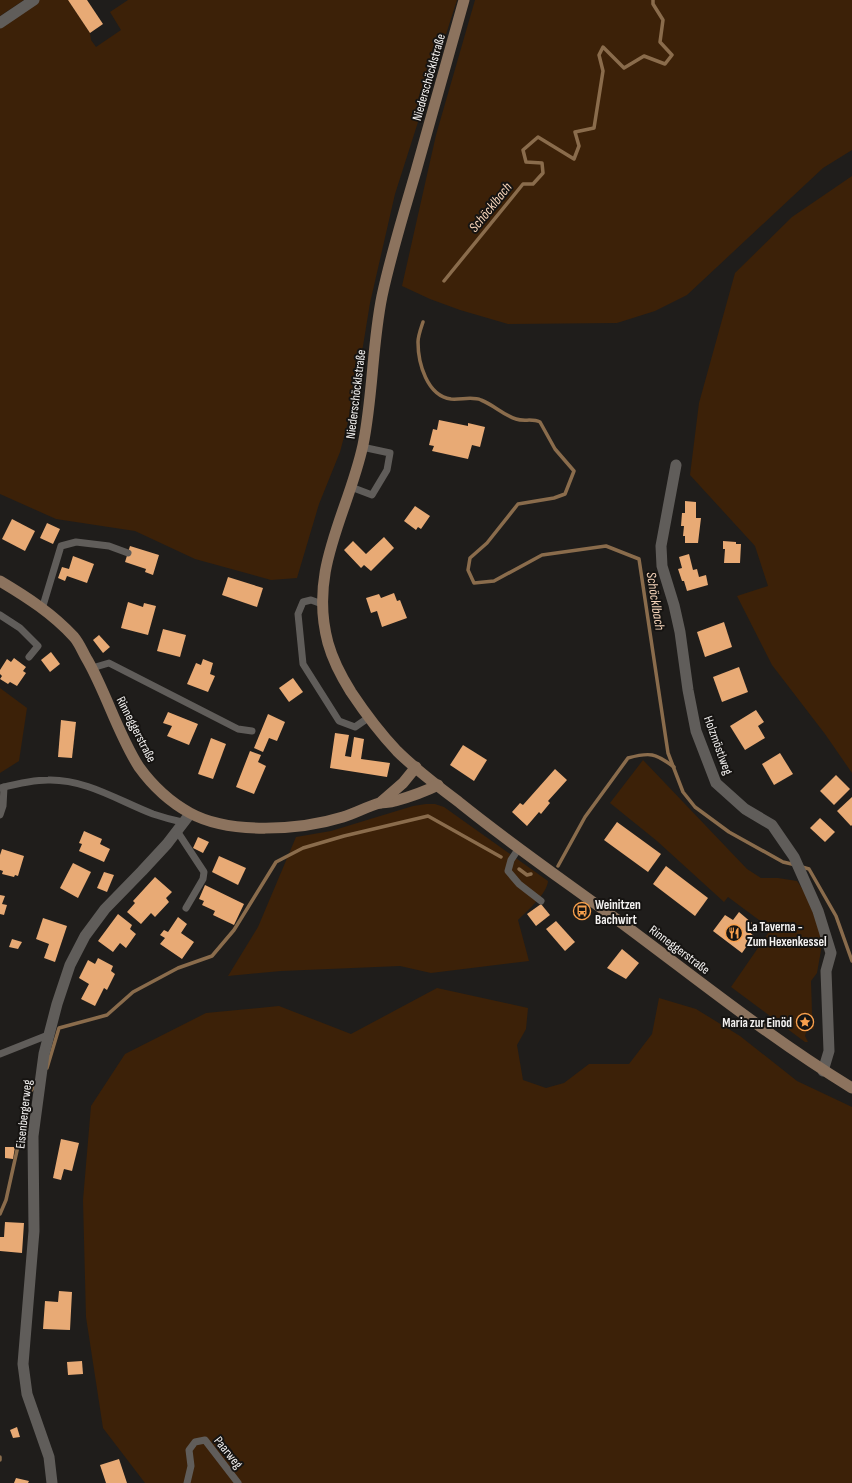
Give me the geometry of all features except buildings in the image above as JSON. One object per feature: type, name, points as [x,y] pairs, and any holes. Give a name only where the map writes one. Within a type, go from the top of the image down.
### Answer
[{"type":"main road","name":"Niederschöcklstraße","points":[[416,767],[399,753],[368,718],[341,677],[327,641],[322,604],[322,587],[329,554],[351,487],[362,447],[368,418],[381,299],[392,252],[464,0]]},
{"type":"main road","name":"Rinneggerstraße","points":[[0,580],[34,602],[75,638],[99,682],[126,744],[138,766],[151,783],[190,814],[213,822],[238,826],[286,828],[310,825],[343,817],[380,803],[394,802],[438,785]]},
{"type":"main road","name":"Rinneggerstraße","points":[[380,803],[402,783],[416,767],[519,848],[624,924],[742,1014],[789,1048],[852,1088]]},
{"type":"street","points":[[0,23],[34,0]]},
{"type":"street","name":"Holzmöstlweg","points":[[676,465],[661,546],[662,566],[674,604],[680,632],[688,690],[696,731],[716,782],[745,809],[772,825],[794,858],[818,911],[831,954],[826,971],[829,1051],[823,1070]]},
{"type":"street","name":"Eisenbergerweg","points":[[52,1483],[49,1457],[27,1394],[23,1364],[34,1231],[33,1136],[44,1054],[48,1035],[70,964],[85,936],[105,909],[167,844],[179,826],[190,814]]},
{"type":"lane","points":[[351,487],[372,495],[387,470],[390,453],[362,447]]},
{"type":"lane","points":[[42,609],[61,546],[76,542],[108,546],[128,553]]},
{"type":"lane","points":[[322,604],[311,600],[303,602],[298,614],[303,664],[339,721],[355,727],[368,718]]},
{"type":"lane","points":[[0,615],[20,628],[38,646],[29,657]]},
{"type":"lane","points":[[92,668],[109,663],[238,729],[252,731]]},
{"type":"lane","points":[[0,816],[3,806],[2,787],[21,782],[49,779],[79,784],[100,791],[179,826],[204,872],[203,879],[186,908]]},
{"type":"lane","points":[[519,848],[511,860],[508,871],[520,884],[541,901]]},
{"type":"lane","points":[[0,1054],[48,1035]]},
{"type":"lane","name":"Paarweg","points":[[187,1483],[191,1466],[189,1450],[195,1442],[205,1440],[238,1483]]},
{"type":"shaded area","points":[[0,0],[24,0],[0,16]]},
{"type":"shaded area","points":[[39,0],[68,0],[90,33],[91,40],[96,47],[121,30],[110,12],[128,0],[457,0],[395,194],[370,303],[355,395],[340,452],[319,504],[297,578],[271,580],[195,559],[135,531],[56,519],[0,494],[0,26]]},
{"type":"shaded area","points":[[475,0],[852,0],[852,150],[823,168],[687,295],[655,311],[617,323],[508,324],[460,310],[430,299],[402,286],[436,135]]},
{"type":"shaded area","points":[[852,176],[852,773],[825,734],[772,665],[737,596],[768,586],[755,546],[690,475],[699,403],[735,273],[792,217]]},
{"type":"shaded area","points":[[0,688],[27,708],[19,761],[0,773]]},
{"type":"shaded area","points":[[643,760],[747,869],[761,878],[778,878],[797,881],[806,894],[823,939],[817,973],[811,981],[814,1029],[807,1029],[805,1036],[808,1042],[805,1042],[731,987],[771,929],[728,897],[724,902],[657,841],[610,803]]},
{"type":"shaded area","points":[[435,804],[444,807],[548,881],[547,886],[540,897],[518,920],[529,961],[431,973],[400,966],[281,971],[228,976],[258,927],[296,837],[331,831],[413,806]]},
{"type":"shaded area","points":[[437,988],[528,1008],[526,1029],[517,1045],[523,1080],[546,1088],[564,1083],[589,1064],[629,1064],[652,1034],[659,998],[696,1009],[740,1036],[797,1081],[852,1107],[852,1483],[145,1483],[103,1428],[86,1317],[83,1200],[91,1106],[125,1054],[206,1013],[279,1006],[351,1034]]},
{"type":"waterway","name":"Schöcklbach","points":[[444,281],[523,184],[533,184],[543,173],[542,163],[526,162],[523,150],[538,137],[574,159],[579,146],[575,132],[594,128],[603,71],[599,55],[603,47],[624,68],[644,56],[665,64],[672,55],[660,42],[663,20],[653,4],[653,0]]},
{"type":"waterway","name":"Schöcklbach","points":[[423,322],[418,340],[418,350],[422,368],[430,385],[436,392],[443,397],[451,399],[478,399],[516,419],[534,420],[540,422],[555,449],[574,471],[565,494],[554,498],[518,504],[487,543],[470,558],[468,570],[474,583],[494,581],[542,555],[606,546],[639,559],[668,753],[683,792],[695,807],[729,832],[783,862],[796,865]]},
{"type":"waterway","points":[[558,866],[585,817],[628,758],[642,755],[652,755],[657,756],[674,767]]},
{"type":"waterway","points":[[47,1068],[59,1028],[107,1015],[133,992],[178,968],[212,956],[234,930],[276,862],[303,848],[344,836],[428,816],[501,857]]},
{"type":"waterway","name":"Schöcklbach","points":[[802,867],[809,869],[836,916],[852,961]]},
{"type":"waterway","points":[[519,869],[527,875],[531,874]]},
{"type":"waterway","points":[[0,1214],[6,1200],[30,1092],[35,1086]]},
{"type":"place","name":"Weinitzen Bachwirt","points":[[582,911]]},
{"type":"place","name":"La Taverna - Zum Hexenkessel","points":[[734,933]]},
{"type":"place","name":"Maria zur Einöd","points":[[805,1022]]}]
